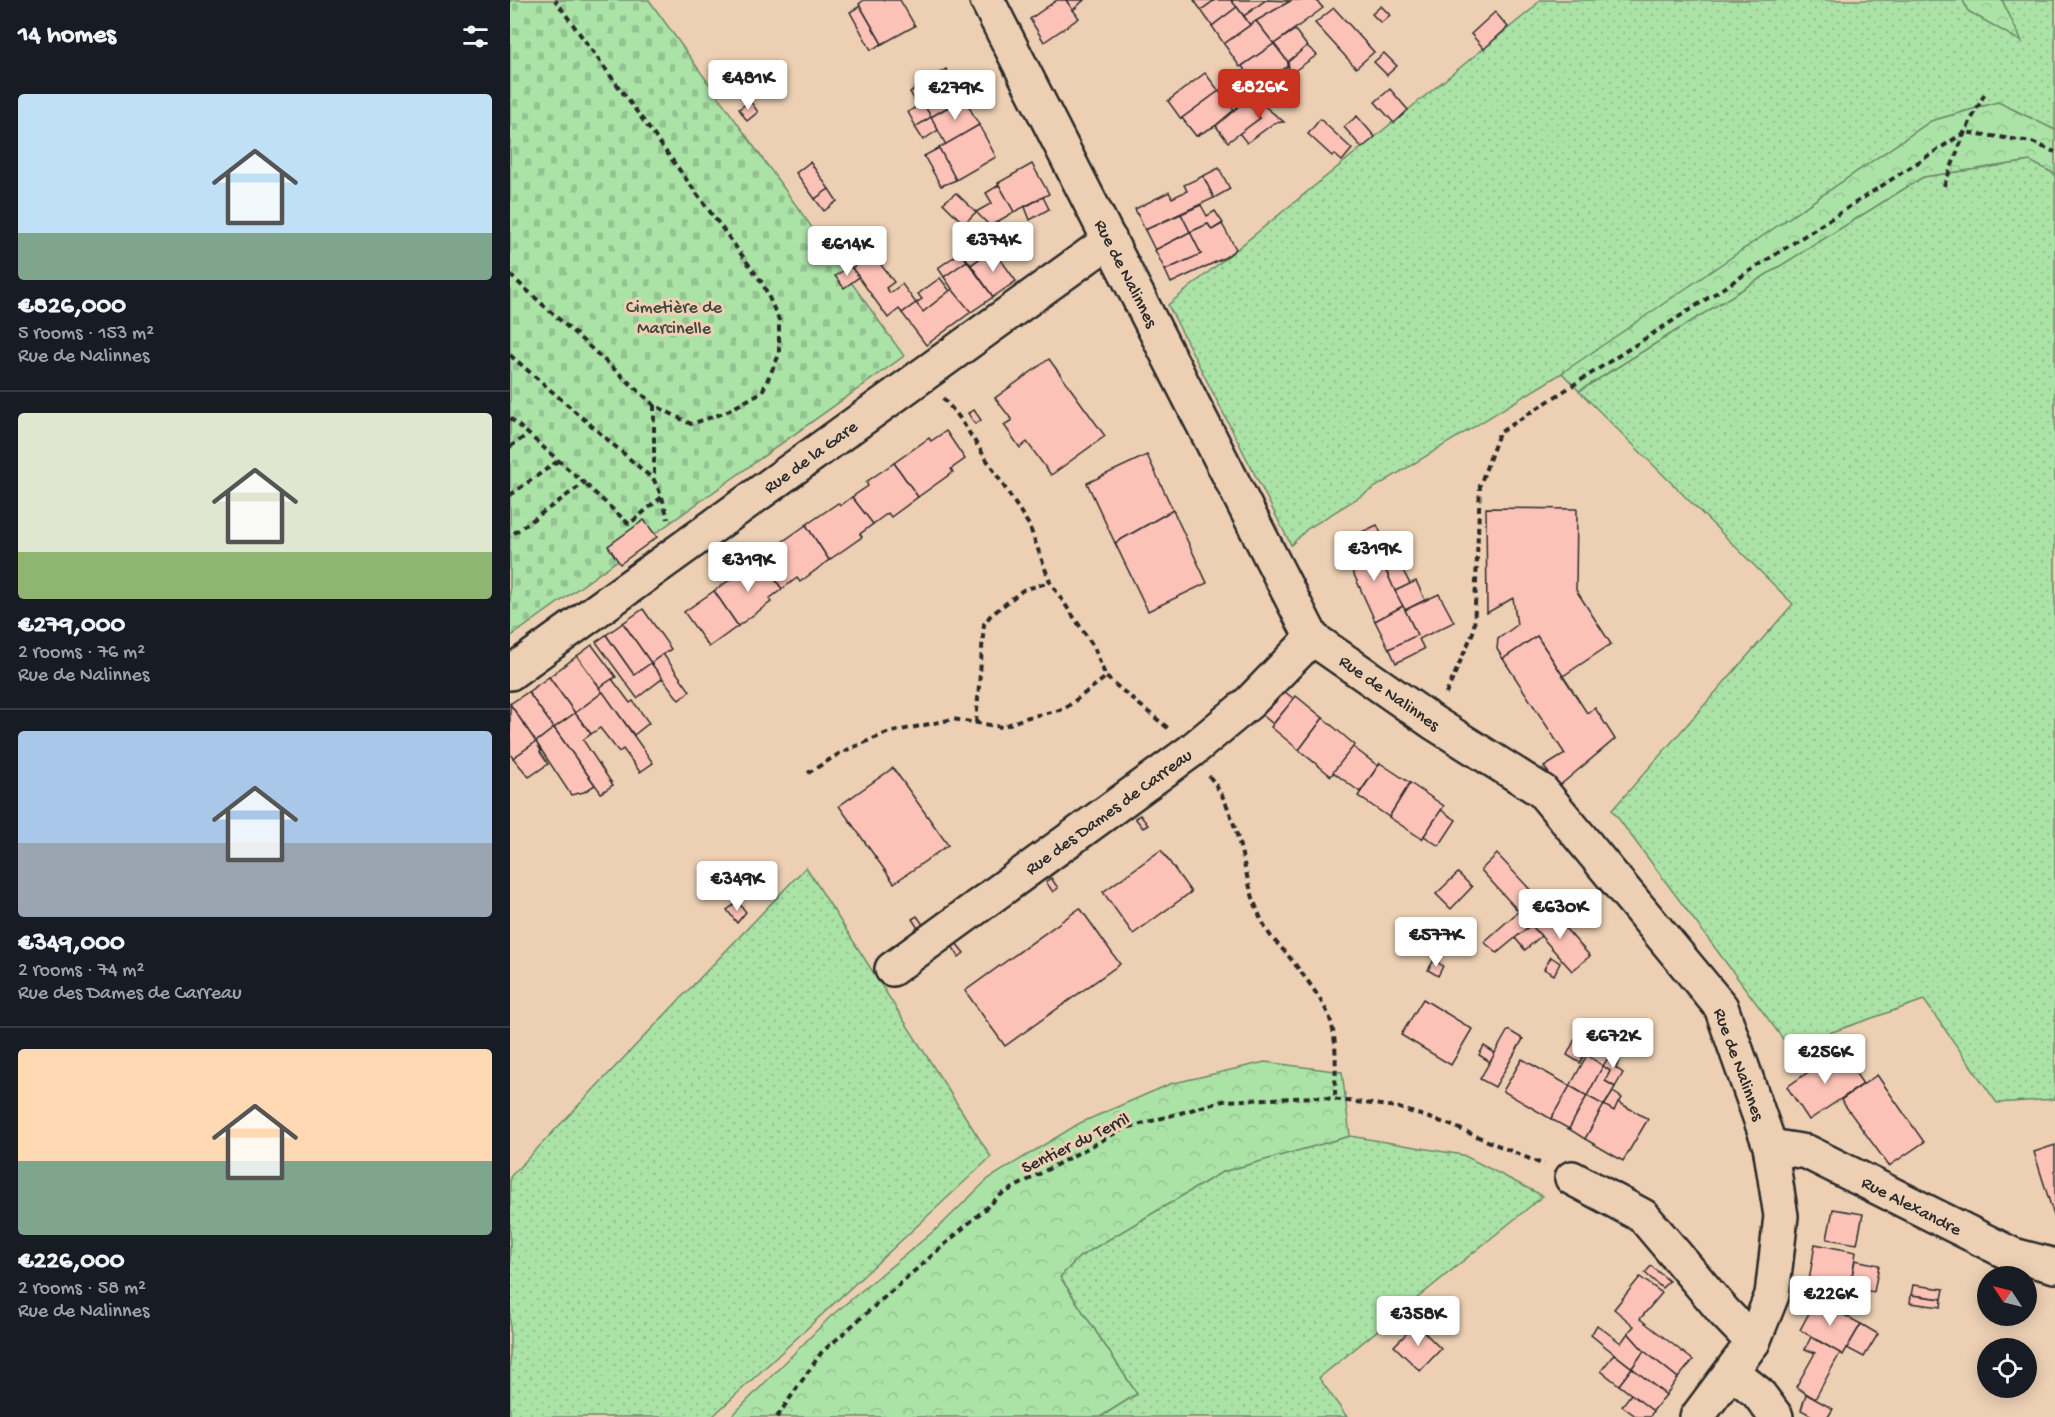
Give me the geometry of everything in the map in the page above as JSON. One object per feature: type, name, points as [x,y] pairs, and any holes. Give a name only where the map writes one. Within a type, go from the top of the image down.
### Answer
[{"type":"street","name":"Rue de Nalinnes","points":[[987,0],[1312,638],[1434,723],[1542,791],[1721,1006],[1770,1146],[1781,1216],[1772,1295],[1753,1342],[1696,1417]]},
{"type":"street","name":"Rue de la Gare","points":[[510,673],[1110,240]]},
{"type":"street","name":"Rue des Dames de Carreau","points":[[892,969],[1191,751],[1250,702],[1312,638]]},
{"type":"street","name":"Rue Alexandre","points":[[1770,1146],[1806,1152],[2013,1255],[2055,1266]]},
{"type":"street","points":[[1572,1178],[1643,1216],[1724,1312],[1753,1342]]},
{"type":"street","points":[[1732,1372],[1758,1393],[1776,1417]]},
{"type":"path","points":[[510,275],[654,405],[691,424],[724,413],[762,392],[779,355],[779,320],[763,284],[555,0]]},
{"type":"path","points":[[1944,186],[1965,132],[1984,93]]},
{"type":"path","points":[[1434,723],[1474,630],[1480,485],[1499,433],[1965,132],[2032,142],[2055,152]]},
{"type":"path","points":[[510,355],[654,480],[662,497],[629,524],[510,418]]},
{"type":"path","points":[[924,374],[959,417],[1029,525],[1050,582],[1094,647],[1106,677],[1165,725],[1191,751],[1215,784],[1229,811],[1241,849],[1252,899],[1269,934],[1287,955],[1331,1020],[1335,1047],[1335,1099]]},
{"type":"path","points":[[654,405],[654,480]]},
{"type":"path","points":[[510,447],[528,434]]},
{"type":"path","points":[[510,495],[558,461]]},
{"type":"path","points":[[510,536],[584,483]]},
{"type":"path","points":[[976,723],[984,624],[990,616],[1023,590],[1050,582]]},
{"type":"path","points":[[808,773],[842,752],[886,733],[953,719],[1002,728],[1025,718],[1064,709],[1106,677]]},
{"type":"path","name":"Sentier du Terril","points":[[777,1417],[821,1353],[1002,1194],[1123,1129],[1223,1101],[1316,1097],[1335,1099],[1396,1107],[1427,1117],[1514,1150],[1572,1178]]},
{"type":"green space","name":"Cimetière de Marcinelle","points":[[510,0],[649,0],[904,356],[510,637]]},
{"type":"green space","points":[[1540,0],[1963,0],[1968,11],[2021,41],[2002,0],[2055,0],[2055,130],[1998,102],[1931,121],[1616,338],[1307,529],[1291,545],[1168,305],[1532,9]]},
{"type":"green space","points":[[1963,0],[2002,0],[2022,42],[1968,11]]},
{"type":"green space","points":[[1998,102],[2055,130],[2055,174],[2030,161],[1923,177],[1579,391],[1562,373],[1931,121]]},
{"type":"green space","points":[[2030,161],[2055,174],[2055,1099],[1997,1103],[1924,1000],[1789,1047],[1612,810],[1793,604],[1579,391],[1923,177]]},
{"type":"green space","points":[[806,867],[991,1157],[712,1417],[510,1417],[510,1177]]},
{"type":"green space","points":[[1265,1062],[1342,1072],[1350,1136],[1222,1172],[1079,1257],[1060,1277],[1137,1394],[1100,1417],[731,1417],[831,1316],[940,1226],[988,1179],[1080,1123],[1170,1084]]},
{"type":"green space","points":[[1350,1136],[1463,1155],[1543,1196],[1319,1378],[1347,1417],[1100,1417],[1137,1394],[1060,1277],[1079,1257],[1222,1172]]},
{"type":"building","points":[[864,0],[900,0],[915,26],[882,44],[859,4]]},
{"type":"building","points":[[1057,0],[1066,0],[1079,18],[1044,42],[1030,19]]},
{"type":"building","points":[[1066,0],[1084,0],[1073,10]]},
{"type":"building","points":[[1194,0],[1215,0],[1201,10]]},
{"type":"building","points":[[1215,0],[1231,0],[1237,7],[1212,26],[1201,10]]},
{"type":"building","points":[[1231,0],[1266,0],[1244,16]]},
{"type":"building","points":[[1266,0],[1290,1],[1250,25],[1244,16]]},
{"type":"building","points":[[1292,0],[1316,0],[1323,8],[1274,44],[1256,21]]},
{"type":"building","points":[[860,6],[882,44],[871,50],[850,12]]},
{"type":"building","points":[[1381,6],[1390,15],[1381,23],[1372,14]]},
{"type":"building","points":[[1237,7],[1250,25],[1224,44],[1212,26]]},
{"type":"building","points":[[1334,8],[1374,52],[1356,68],[1315,23]]},
{"type":"building","points":[[1495,12],[1508,27],[1484,49],[1471,34]]},
{"type":"building","points":[[1256,21],[1274,44],[1240,67],[1224,44]]},
{"type":"building","points":[[1295,30],[1307,46],[1288,62],[1274,44]]},
{"type":"building","points":[[1274,44],[1288,62],[1288,66],[1256,88],[1242,66]]},
{"type":"building","points":[[1307,46],[1317,55],[1290,74],[1288,62]]},
{"type":"building","points":[[1384,53],[1397,66],[1387,75],[1374,62]]},
{"type":"building","points":[[946,69],[964,98],[931,117],[914,88]]},
{"type":"building","points":[[1205,73],[1219,91],[1181,119],[1168,101]]},
{"type":"building","points":[[1231,83],[1245,101],[1234,110],[1219,91]]},
{"type":"building","points":[[915,89],[931,117],[916,127],[908,112],[918,106],[910,92]]},
{"type":"building","points":[[1390,89],[1408,110],[1394,123],[1375,102]]},
{"type":"building","points":[[1219,91],[1234,110],[1215,126],[1196,136],[1182,118]]},
{"type":"building","points":[[1252,96],[1284,122],[1274,123],[1247,143],[1239,133],[1260,118],[1246,100]]},
{"type":"building","points":[[964,98],[979,125],[946,145],[931,117]]},
{"type":"building","points":[[1246,100],[1260,118],[1228,142],[1216,126]]},
{"type":"building","points":[[750,101],[758,112],[747,121],[739,109]]},
{"type":"building","points":[[1357,116],[1375,137],[1362,148],[1344,127]]},
{"type":"building","points":[[931,117],[938,130],[923,140],[915,127]]},
{"type":"building","points":[[1320,119],[1352,149],[1342,161],[1334,154],[1332,156],[1308,134]]},
{"type":"building","points":[[979,125],[996,157],[956,180],[939,148]]},
{"type":"building","points":[[939,148],[956,180],[941,186],[924,156]]},
{"type":"building","points":[[810,162],[829,189],[815,199],[796,173]]},
{"type":"building","points":[[1032,164],[1049,194],[1014,212],[998,183]]},
{"type":"building","points":[[1219,168],[1230,189],[1214,198],[1203,176]]},
{"type":"building","points":[[1203,176],[1214,198],[1145,230],[1135,209],[1169,192],[1172,198],[1187,191],[1184,185]]},
{"type":"building","points":[[999,185],[1014,212],[990,226],[976,212],[992,203],[986,193]]},
{"type":"building","points":[[829,189],[837,201],[824,211],[815,199]]},
{"type":"building","points":[[956,193],[976,212],[964,224],[943,203]]},
{"type":"building","points":[[1043,197],[1049,209],[1030,220],[1025,207]]},
{"type":"building","points":[[1201,205],[1207,216],[1215,211],[1223,223],[1212,230],[1208,224],[1190,232],[1181,214]]},
{"type":"building","points":[[1181,214],[1190,232],[1155,250],[1145,230]]},
{"type":"building","points":[[1208,224],[1212,230],[1222,224],[1236,249],[1224,258],[1171,283],[1165,270],[1201,254],[1190,232]]},
{"type":"building","points":[[1190,232],[1201,254],[1165,270],[1155,250]]},
{"type":"building","points":[[859,239],[867,249],[853,261],[844,251]]},
{"type":"building","points":[[976,243],[984,255],[971,265],[962,253]]},
{"type":"building","points":[[993,249],[1016,281],[993,297],[971,265]]},
{"type":"building","points":[[961,252],[967,261],[944,277],[938,268]]},
{"type":"building","points":[[872,253],[894,282],[886,288],[890,293],[902,284],[916,303],[902,313],[899,309],[888,318],[852,268]]},
{"type":"building","points":[[967,261],[993,297],[971,312],[961,302],[944,277]]},
{"type":"building","points":[[850,266],[859,277],[844,288],[835,276]]},
{"type":"building","points":[[940,278],[950,291],[923,312],[916,303],[922,299],[918,294]]},
{"type":"building","points":[[952,289],[971,312],[926,345],[902,313],[916,303],[923,312]]},
{"type":"building","points":[[1049,359],[1105,436],[1051,475],[1027,442],[1020,448],[1004,425],[1012,420],[995,398]]},
{"type":"building","points":[[974,410],[981,420],[975,424],[968,413]]},
{"type":"building","points":[[946,431],[965,459],[951,469],[953,472],[918,497],[894,463],[929,438],[931,441]]},
{"type":"building","points":[[1147,455],[1173,510],[1115,543],[1087,483]]},
{"type":"building","points":[[894,463],[918,497],[891,517],[888,513],[873,524],[852,497],[868,486],[866,482]]},
{"type":"building","points":[[852,497],[873,524],[860,534],[862,537],[829,560],[806,525],[838,503],[840,506]]},
{"type":"building","points":[[1486,508],[1577,509],[1576,590],[1611,644],[1563,676],[1537,636],[1503,659],[1497,649],[1498,639],[1517,625],[1513,598],[1487,613]]},
{"type":"building","points":[[1173,510],[1207,583],[1148,611],[1115,543]]},
{"type":"building","points":[[644,520],[657,537],[620,564],[608,546]]},
{"type":"building","points":[[806,525],[829,560],[800,582],[797,578],[782,589],[762,562],[778,551],[775,547]]},
{"type":"building","points":[[1377,525],[1395,563],[1385,568],[1372,543],[1346,557],[1338,543]]},
{"type":"building","points":[[1372,543],[1403,606],[1375,621],[1346,557]]},
{"type":"building","points":[[1398,561],[1410,584],[1395,591],[1385,568]]},
{"type":"building","points":[[762,562],[782,589],[769,599],[771,602],[738,626],[714,591],[747,568],[749,571]]},
{"type":"building","points":[[1416,581],[1425,600],[1405,610],[1395,591]]},
{"type":"building","points":[[714,591],[738,626],[709,647],[684,612]]},
{"type":"building","points":[[1439,594],[1454,622],[1419,639],[1424,649],[1396,663],[1389,648],[1417,635],[1405,610]]},
{"type":"building","points":[[1403,606],[1417,635],[1389,649],[1375,621]]},
{"type":"building","points":[[643,609],[671,649],[651,663],[623,623]]},
{"type":"building","points":[[623,623],[651,663],[634,675],[606,635]]},
{"type":"building","points":[[606,635],[634,675],[651,663],[663,678],[637,698],[596,642]]},
{"type":"building","points":[[1537,636],[1587,713],[1595,708],[1615,739],[1559,786],[1544,767],[1565,754],[1503,659]]},
{"type":"building","points":[[592,645],[616,677],[599,688],[577,656]]},
{"type":"building","points":[[663,654],[690,691],[679,700],[651,663]]},
{"type":"building","points":[[577,656],[603,692],[575,713],[549,677]]},
{"type":"building","points":[[549,677],[575,713],[554,728],[528,692]]},
{"type":"building","points":[[612,679],[630,703],[633,701],[649,723],[634,735],[599,688]]},
{"type":"building","points":[[1280,688],[1294,699],[1273,724],[1260,713]]},
{"type":"building","points":[[528,692],[554,728],[536,742],[510,704]]},
{"type":"building","points":[[603,692],[653,763],[640,772],[623,749],[619,752],[600,728],[591,734],[575,713]]},
{"type":"building","points":[[1296,696],[1323,718],[1299,750],[1271,727]]},
{"type":"building","points":[[510,704],[536,742],[513,758],[510,754]]},
{"type":"building","points":[[575,713],[591,734],[583,740],[613,785],[601,793],[554,728]]},
{"type":"building","points":[[1323,718],[1355,745],[1331,776],[1299,750]]},
{"type":"building","points":[[554,728],[595,785],[584,792],[571,795],[536,742]]},
{"type":"building","points":[[536,742],[548,764],[529,777],[513,758]]},
{"type":"building","points":[[1353,747],[1378,766],[1360,792],[1333,772]]},
{"type":"building","points":[[1380,763],[1410,783],[1389,817],[1358,796]]},
{"type":"building","points":[[893,768],[948,845],[894,883],[839,806]]},
{"type":"building","points":[[1410,783],[1444,806],[1422,839],[1389,817]]},
{"type":"building","points":[[1441,810],[1456,820],[1439,846],[1424,836]]},
{"type":"building","points":[[1140,815],[1148,825],[1143,828],[1135,818]]},
{"type":"building","points":[[1161,850],[1191,892],[1133,934],[1103,892]]},
{"type":"building","points":[[1497,854],[1549,910],[1531,925],[1481,870]]},
{"type":"building","points":[[754,870],[760,878],[747,888],[742,880]]},
{"type":"building","points":[[1458,873],[1472,887],[1451,909],[1436,894]]},
{"type":"building","points":[[1051,878],[1058,888],[1053,892],[1046,882]]},
{"type":"building","points":[[738,902],[746,912],[737,923],[727,910]]},
{"type":"building","points":[[1080,908],[1120,964],[1005,1046],[965,991]]},
{"type":"building","points":[[1549,910],[1590,956],[1572,971],[1531,925]]},
{"type":"building","points":[[1519,911],[1531,925],[1497,953],[1484,942]]},
{"type":"building","points":[[917,916],[924,926],[919,930],[912,919]]},
{"type":"building","points":[[1531,925],[1541,936],[1525,950],[1515,938]]},
{"type":"building","points":[[956,943],[964,953],[959,957],[952,946]]},
{"type":"building","points":[[1551,957],[1560,963],[1554,975],[1544,969]]},
{"type":"building","points":[[1434,960],[1443,966],[1438,976],[1428,970]]},
{"type":"building","points":[[1423,999],[1472,1029],[1451,1065],[1401,1035]]},
{"type":"building","points":[[1508,1030],[1523,1039],[1495,1087],[1480,1079]]},
{"type":"building","points":[[1575,1039],[1588,1046],[1580,1063],[1567,1055]]},
{"type":"building","points":[[1484,1046],[1495,1053],[1490,1062],[1479,1055]]},
{"type":"building","points":[[1613,1050],[1622,1056],[1616,1068],[1623,1073],[1615,1087],[1605,1081],[1610,1071],[1603,1066]]},
{"type":"building","points":[[1840,1050],[1863,1084],[1809,1120],[1787,1087]]},
{"type":"building","points":[[1587,1055],[1603,1066],[1587,1096],[1570,1086]]},
{"type":"building","points":[[1522,1059],[1570,1086],[1551,1119],[1503,1091]]},
{"type":"building","points":[[1603,1066],[1610,1071],[1605,1081],[1615,1087],[1604,1106],[1587,1096]]},
{"type":"building","points":[[1877,1075],[1924,1142],[1889,1166],[1841,1100]]},
{"type":"building","points":[[1570,1086],[1587,1096],[1569,1129],[1551,1119]]},
{"type":"building","points":[[1613,1092],[1622,1098],[1614,1111],[1604,1106]]},
{"type":"building","points":[[1587,1096],[1604,1105],[1585,1139],[1569,1129]]},
{"type":"building","points":[[1618,1102],[1648,1119],[1623,1161],[1585,1139],[1604,1105],[1614,1111]]},
{"type":"building","points":[[2055,1145],[2055,1219],[2034,1152]]},
{"type":"building","points":[[1833,1209],[1863,1214],[1857,1244],[1827,1239]]},
{"type":"building","points":[[1815,1244],[1856,1252],[1850,1288],[1809,1281]]},
{"type":"building","points":[[1855,1260],[1879,1265],[1874,1292],[1850,1288]]},
{"type":"building","points":[[1651,1266],[1669,1281],[1662,1288],[1645,1273]]},
{"type":"building","points":[[1640,1277],[1662,1293],[1640,1319],[1693,1360],[1678,1378],[1644,1351],[1628,1333],[1634,1326],[1614,1309]]},
{"type":"building","points":[[1913,1285],[1944,1289],[1942,1299],[1911,1295]]},
{"type":"building","points":[[1911,1295],[1942,1299],[1941,1307],[1910,1303]]},
{"type":"building","points":[[1816,1300],[1861,1324],[1843,1355],[1800,1330]]},
{"type":"building","points":[[1416,1324],[1441,1349],[1420,1371],[1394,1346]]},
{"type":"building","points":[[1861,1324],[1878,1334],[1864,1357],[1847,1348]]},
{"type":"building","points":[[1597,1325],[1621,1343],[1628,1333],[1644,1351],[1632,1368],[1591,1335]]},
{"type":"building","points":[[1811,1337],[1840,1353],[1815,1399],[1796,1387],[1815,1353],[1805,1349]]},
{"type":"building","points":[[1644,1351],[1678,1378],[1666,1395],[1632,1368]]},
{"type":"building","points":[[1614,1354],[1632,1368],[1619,1385],[1601,1371]]},
{"type":"building","points":[[1632,1368],[1666,1395],[1653,1411],[1619,1385]]},
{"type":"building","points":[[1631,1394],[1653,1411],[1650,1417],[1637,1417],[1622,1406]]},
{"type":"building","points":[[1806,1394],[1833,1409],[1828,1417],[1814,1417],[1801,1410]]}]
